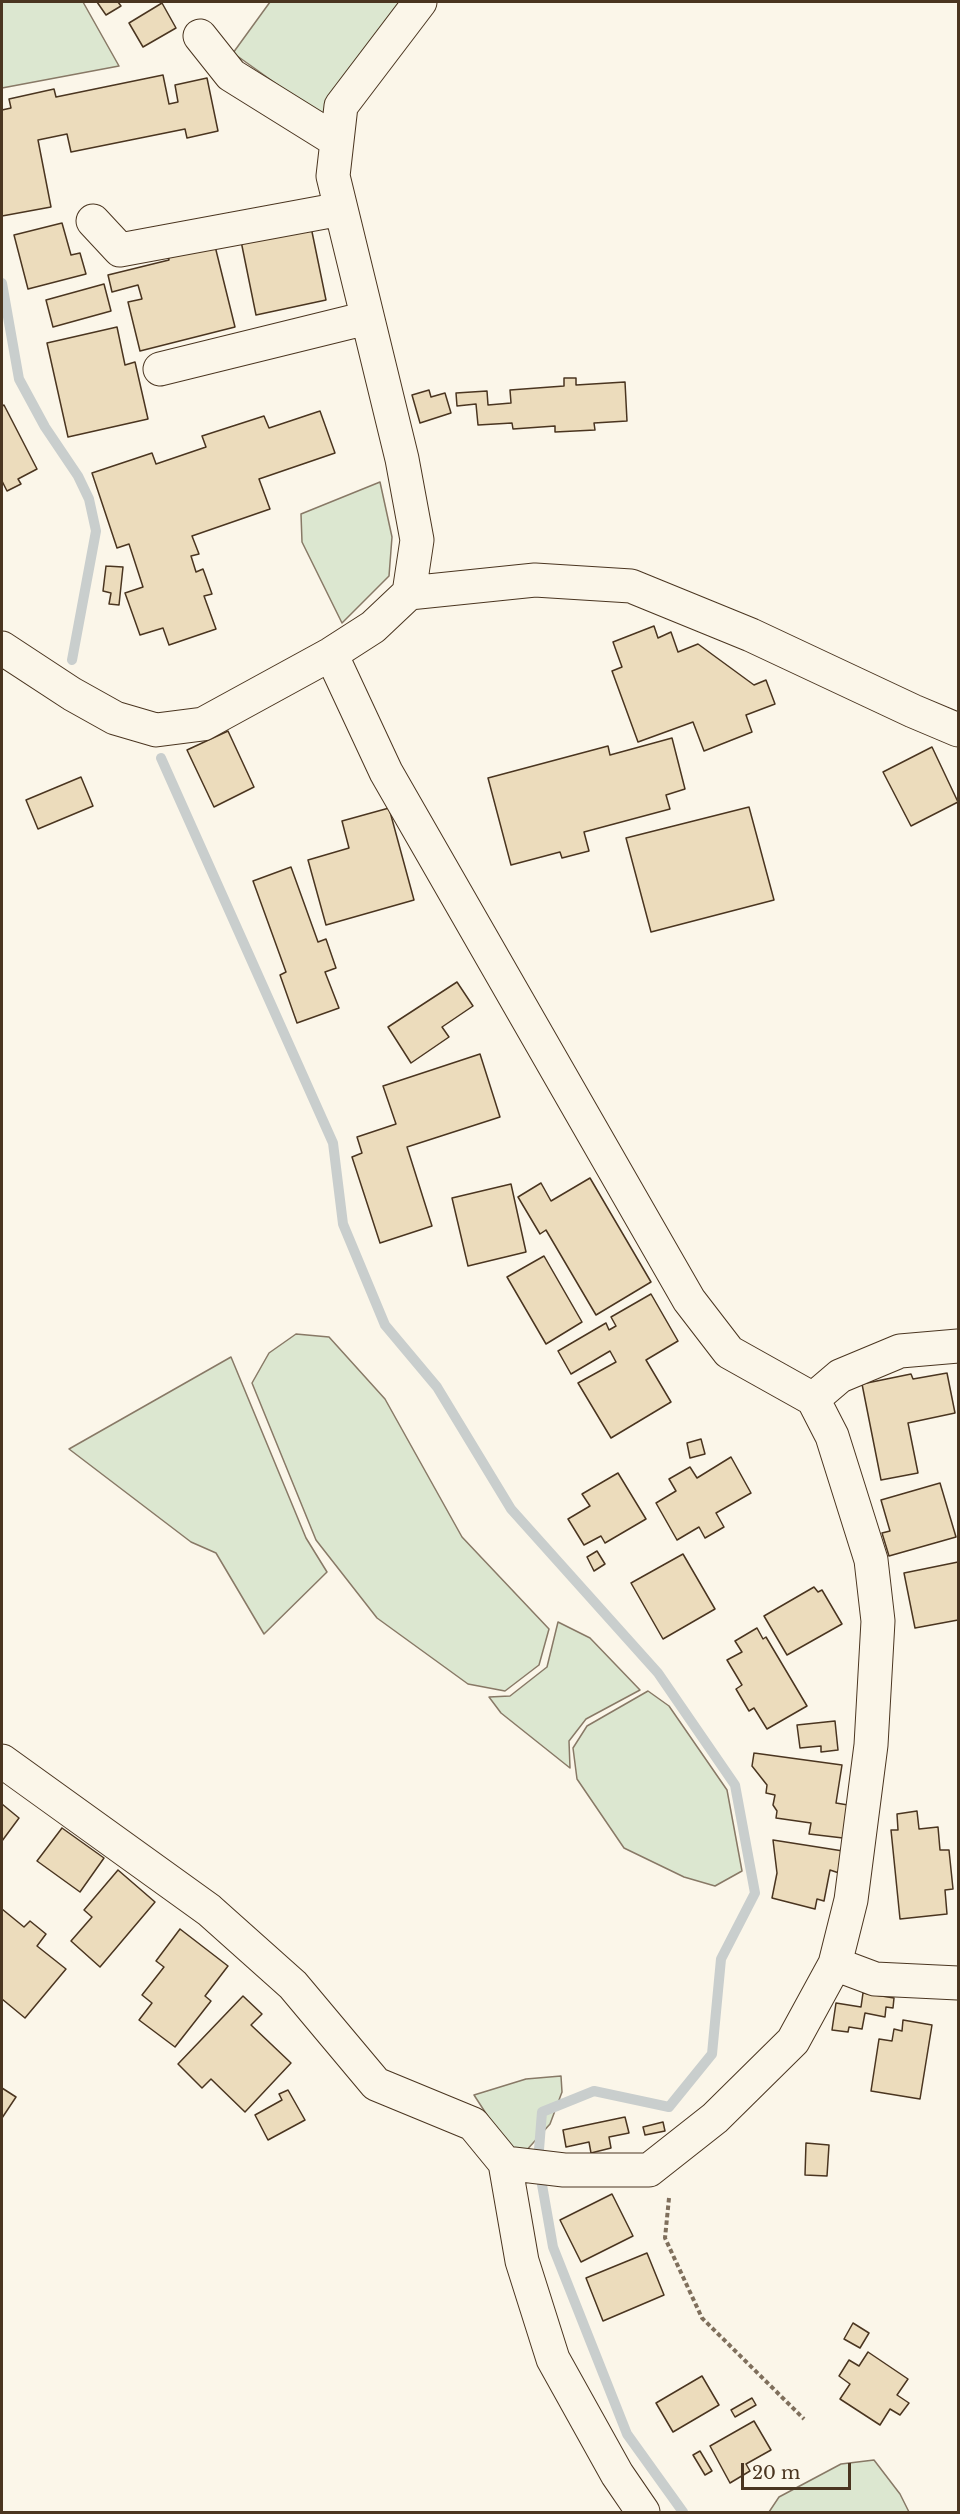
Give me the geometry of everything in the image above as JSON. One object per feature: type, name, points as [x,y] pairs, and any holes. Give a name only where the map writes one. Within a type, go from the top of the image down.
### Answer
[{"type":"street","points":[[2,648],[72,694],[115,718],[156,730],[203,724],[331,654],[373,627],[409,592],[417,540],[402,459],[333,176],[340,106],[420,2]]},
{"type":"street","points":[[200,36],[231,75],[336,141]]},
{"type":"street","points":[[93,221],[120,250],[340,209]]},
{"type":"street","points":[[160,369],[367,318]]},
{"type":"street","points":[[409,592],[536,580],[631,586],[751,635],[958,730]]},
{"type":"street","points":[[2,1761],[209,1910],[293,1985],[376,2084],[473,2124],[513,2164],[558,2169],[649,2170],[715,2118],[793,2041],[835,1964],[853,1889],[871,1745],[878,1621],[871,1560],[832,1436],[813,1398],[729,1352],[689,1300],[386,772],[331,654]]},
{"type":"street","points":[[813,1398],[840,1376],[900,1351],[958,1346]]},
{"type":"street","points":[[835,1964],[875,1978],[958,1983]]},
{"type":"street","points":[[513,2164],[522,2261],[554,2359],[617,2474],[643,2512]]},
{"type":"path","points":[[675,2150],[665,2238],[702,2318],[804,2419]]},
{"type":"green space","points":[[2,2],[83,2],[119,66],[2,88]]},
{"type":"green space","points":[[270,2],[403,2],[323,117],[233,53]]},
{"type":"green space","points":[[380,482],[392,537],[389,576],[342,623],[302,542],[301,514]]},
{"type":"green space","points":[[296,1334],[329,1337],[385,1399],[462,1537],[549,1629],[539,1665],[505,1691],[468,1684],[377,1618],[316,1540],[252,1383],[269,1353]]},
{"type":"green space","points":[[231,1357],[306,1538],[327,1572],[264,1634],[216,1553],[191,1542],[69,1449]]},
{"type":"green space","points":[[558,1622],[590,1638],[640,1690],[586,1719],[569,1741],[570,1768],[501,1713],[489,1697],[510,1696],[547,1667]]},
{"type":"green space","points":[[648,1691],[669,1706],[727,1790],[742,1871],[715,1886],[684,1877],[624,1848],[577,1779],[573,1748],[587,1726]]},
{"type":"green space","points":[[561,2076],[562,2092],[550,2124],[525,2152],[511,2152],[474,2095],[526,2079]]},
{"type":"green space","points":[[874,2460],[900,2494],[909,2512],[769,2512],[779,2497],[841,2464]]},
{"type":"building","points":[[97,2],[118,2],[121,6],[106,15]]},
{"type":"building","points":[[162,3],[176,28],[143,47],[129,23]]},
{"type":"building","points":[[163,75],[169,104],[178,102],[175,85],[207,78],[218,131],[187,138],[185,129],[71,152],[67,134],[38,140],[51,207],[2,216],[2,110],[11,108],[9,99],[54,89],[56,97]]},
{"type":"building","points":[[62,223],[71,255],[80,253],[86,274],[28,289],[14,235]]},
{"type":"building","points":[[311,227],[326,300],[256,315],[241,241]]},
{"type":"building","points":[[213,238],[235,327],[140,351],[128,302],[142,299],[138,285],[112,292],[108,275],[169,260],[167,250]]},
{"type":"building","points":[[104,284],[111,311],[53,327],[46,300]]},
{"type":"building","points":[[117,327],[125,365],[135,362],[148,419],[68,437],[47,343]]},
{"type":"building","points":[[564,378],[576,378],[576,385],[625,382],[627,421],[594,423],[595,430],[555,432],[555,426],[513,429],[512,423],[478,425],[476,404],[457,406],[456,393],[487,391],[488,405],[511,403],[510,390],[564,386]]},
{"type":"building","points":[[429,390],[431,397],[445,393],[451,413],[420,423],[412,395]]},
{"type":"building","points":[[4,405],[37,469],[18,479],[21,484],[7,491],[2,481],[2,406]]},
{"type":"building","points":[[320,411],[335,453],[259,479],[270,509],[192,536],[199,554],[191,556],[196,572],[203,569],[212,594],[204,596],[216,629],[169,645],[163,628],[140,635],[125,593],[143,587],[129,544],[117,548],[92,473],[152,453],[156,464],[206,447],[202,436],[264,416],[269,428]]},
{"type":"building","points":[[106,566],[123,567],[119,605],[109,604],[111,593],[103,591]]},
{"type":"building","points":[[654,626],[658,638],[671,632],[678,652],[698,644],[754,685],[766,680],[775,704],[746,715],[752,732],[704,751],[693,722],[638,742],[612,671],[622,667],[613,642]]},
{"type":"building","points":[[228,731],[254,787],[214,807],[187,750]]},
{"type":"building","points":[[672,738],[685,789],[666,795],[670,809],[584,832],[589,851],[562,858],[560,852],[511,865],[488,778],[608,746],[610,755]]},
{"type":"building","points":[[932,747],[958,802],[911,826],[883,772]]},
{"type":"building","points":[[81,777],[93,806],[38,829],[26,800]]},
{"type":"building","points":[[749,807],[774,900],[651,932],[626,838]]},
{"type":"building","points":[[389,808],[414,900],[326,925],[308,860],[349,848],[342,821]]},
{"type":"building","points":[[291,867],[318,942],[326,939],[336,968],[325,972],[339,1008],[297,1023],[280,975],[286,972],[253,881]]},
{"type":"building","points":[[457,982],[473,1006],[442,1027],[449,1037],[411,1063],[388,1027]]},
{"type":"building","points":[[480,1054],[500,1117],[407,1147],[432,1226],[380,1243],[352,1157],[362,1153],[357,1137],[396,1124],[383,1086]]},
{"type":"building","points":[[590,1178],[651,1282],[596,1315],[546,1230],[540,1234],[518,1197],[541,1183],[551,1201]]},
{"type":"building","points":[[511,1184],[526,1252],[468,1266],[452,1198]]},
{"type":"building","points":[[544,1256],[582,1322],[546,1344],[507,1277]]},
{"type":"building","points":[[651,1294],[678,1341],[646,1360],[671,1402],[611,1438],[578,1383],[616,1362],[610,1351],[571,1374],[558,1351],[606,1323],[609,1330],[616,1326],[611,1317]]},
{"type":"building","points":[[947,1373],[955,1413],[908,1423],[918,1473],[881,1480],[862,1384],[911,1374],[913,1379]]},
{"type":"building","points":[[701,1439],[705,1454],[690,1458],[687,1443]]},
{"type":"building","points":[[731,1457],[751,1493],[716,1513],[724,1527],[705,1538],[699,1527],[677,1540],[656,1503],[676,1491],[669,1479],[690,1467],[697,1478]]},
{"type":"building","points":[[618,1473],[646,1519],[605,1543],[601,1536],[584,1545],[568,1519],[590,1506],[582,1494]]},
{"type":"building","points":[[940,1483],[956,1537],[889,1556],[882,1533],[890,1531],[881,1500]]},
{"type":"building","points":[[597,1551],[605,1564],[594,1571],[587,1557]]},
{"type":"building","points":[[683,1554],[715,1609],[663,1639],[631,1583]]},
{"type":"building","points":[[958,1562],[958,1620],[915,1628],[904,1573]]},
{"type":"building","points":[[814,1587],[818,1592],[822,1590],[842,1624],[787,1655],[764,1616]]},
{"type":"building","points":[[757,1628],[763,1639],[766,1637],[807,1706],[767,1729],[754,1708],[749,1711],[736,1689],[742,1685],[727,1660],[742,1652],[735,1641]]},
{"type":"building","points":[[835,1721],[838,1750],[821,1752],[821,1746],[800,1748],[797,1725]]},
{"type":"building","points":[[754,1753],[842,1765],[836,1803],[848,1805],[843,1838],[809,1834],[811,1823],[776,1818],[777,1811],[773,1805],[775,1795],[766,1793],[767,1785],[752,1766]]},
{"type":"building","points":[[2,1804],[19,1818],[2,1841]]},
{"type":"building","points":[[917,1811],[919,1829],[938,1827],[940,1850],[949,1850],[953,1889],[945,1890],[947,1914],[900,1919],[891,1830],[898,1830],[897,1814]]},
{"type":"building","points":[[62,1828],[104,1858],[80,1892],[37,1861]]},
{"type":"building","points":[[773,1840],[843,1851],[839,1873],[830,1870],[824,1901],[817,1899],[815,1909],[772,1898],[777,1873]]},
{"type":"building","points":[[118,1870],[155,1902],[100,1967],[71,1941],[92,1917],[84,1910]]},
{"type":"building","points":[[2,1909],[24,1927],[30,1921],[46,1934],[37,1946],[66,1969],[25,2018],[2,1999]]},
{"type":"building","points":[[180,1929],[228,1966],[205,1996],[211,2001],[175,2047],[139,2020],[152,2003],[142,1995],[164,1967],[156,1961]]},
{"type":"building","points":[[863,1993],[894,1998],[893,2008],[886,2007],[885,2017],[865,2013],[862,2029],[849,2027],[848,2032],[832,2030],[836,2003],[861,2007]]},
{"type":"building","points":[[243,1996],[262,2014],[251,2025],[291,2063],[245,2112],[211,2079],[202,2088],[178,2064]]},
{"type":"building","points":[[903,2020],[932,2025],[920,2099],[871,2091],[879,2039],[892,2041],[894,2029],[902,2031]]},
{"type":"building","points":[[2,2088],[16,2097],[2,2118]]},
{"type":"building","points":[[288,2090],[305,2120],[268,2140],[255,2115],[282,2100],[279,2094]]},
{"type":"building","points":[[625,2117],[629,2133],[609,2137],[611,2148],[591,2153],[589,2142],[566,2147],[563,2130]]},
{"type":"building","points":[[663,2122],[665,2131],[645,2135],[643,2127]]},
{"type":"building","points":[[806,2143],[829,2145],[827,2176],[805,2175]]},
{"type":"building","points":[[612,2194],[633,2236],[581,2262],[560,2220]]},
{"type":"building","points":[[647,2253],[664,2295],[603,2321],[586,2278]]},
{"type":"building","points":[[853,2323],[869,2333],[860,2348],[844,2339]]},
{"type":"building","points":[[868,2352],[908,2379],[897,2395],[909,2403],[900,2415],[890,2409],[880,2425],[840,2399],[850,2384],[839,2376],[849,2360],[859,2366]]},
{"type":"building","points":[[702,2376],[719,2405],[673,2432],[656,2403]]},
{"type":"building","points":[[752,2398],[756,2405],[735,2417],[731,2410]]},
{"type":"building","points":[[754,2421],[771,2450],[746,2464],[750,2471],[730,2483],[710,2446]]},
{"type":"building","points":[[700,2451],[712,2471],[705,2475],[693,2455]]},
{"type":"waterway","points":[[2,283],[19,379],[45,427],[78,476],[89,499],[96,531],[72,660]]},
{"type":"waterway","points":[[161,758],[333,1143],[343,1224],[385,1325],[437,1387],[511,1509],[658,1673],[735,1785],[755,1893],[721,1959],[712,2054],[669,2107],[594,2091],[542,2112],[538,2162],[553,2247],[627,2434],[683,2512]]}]
